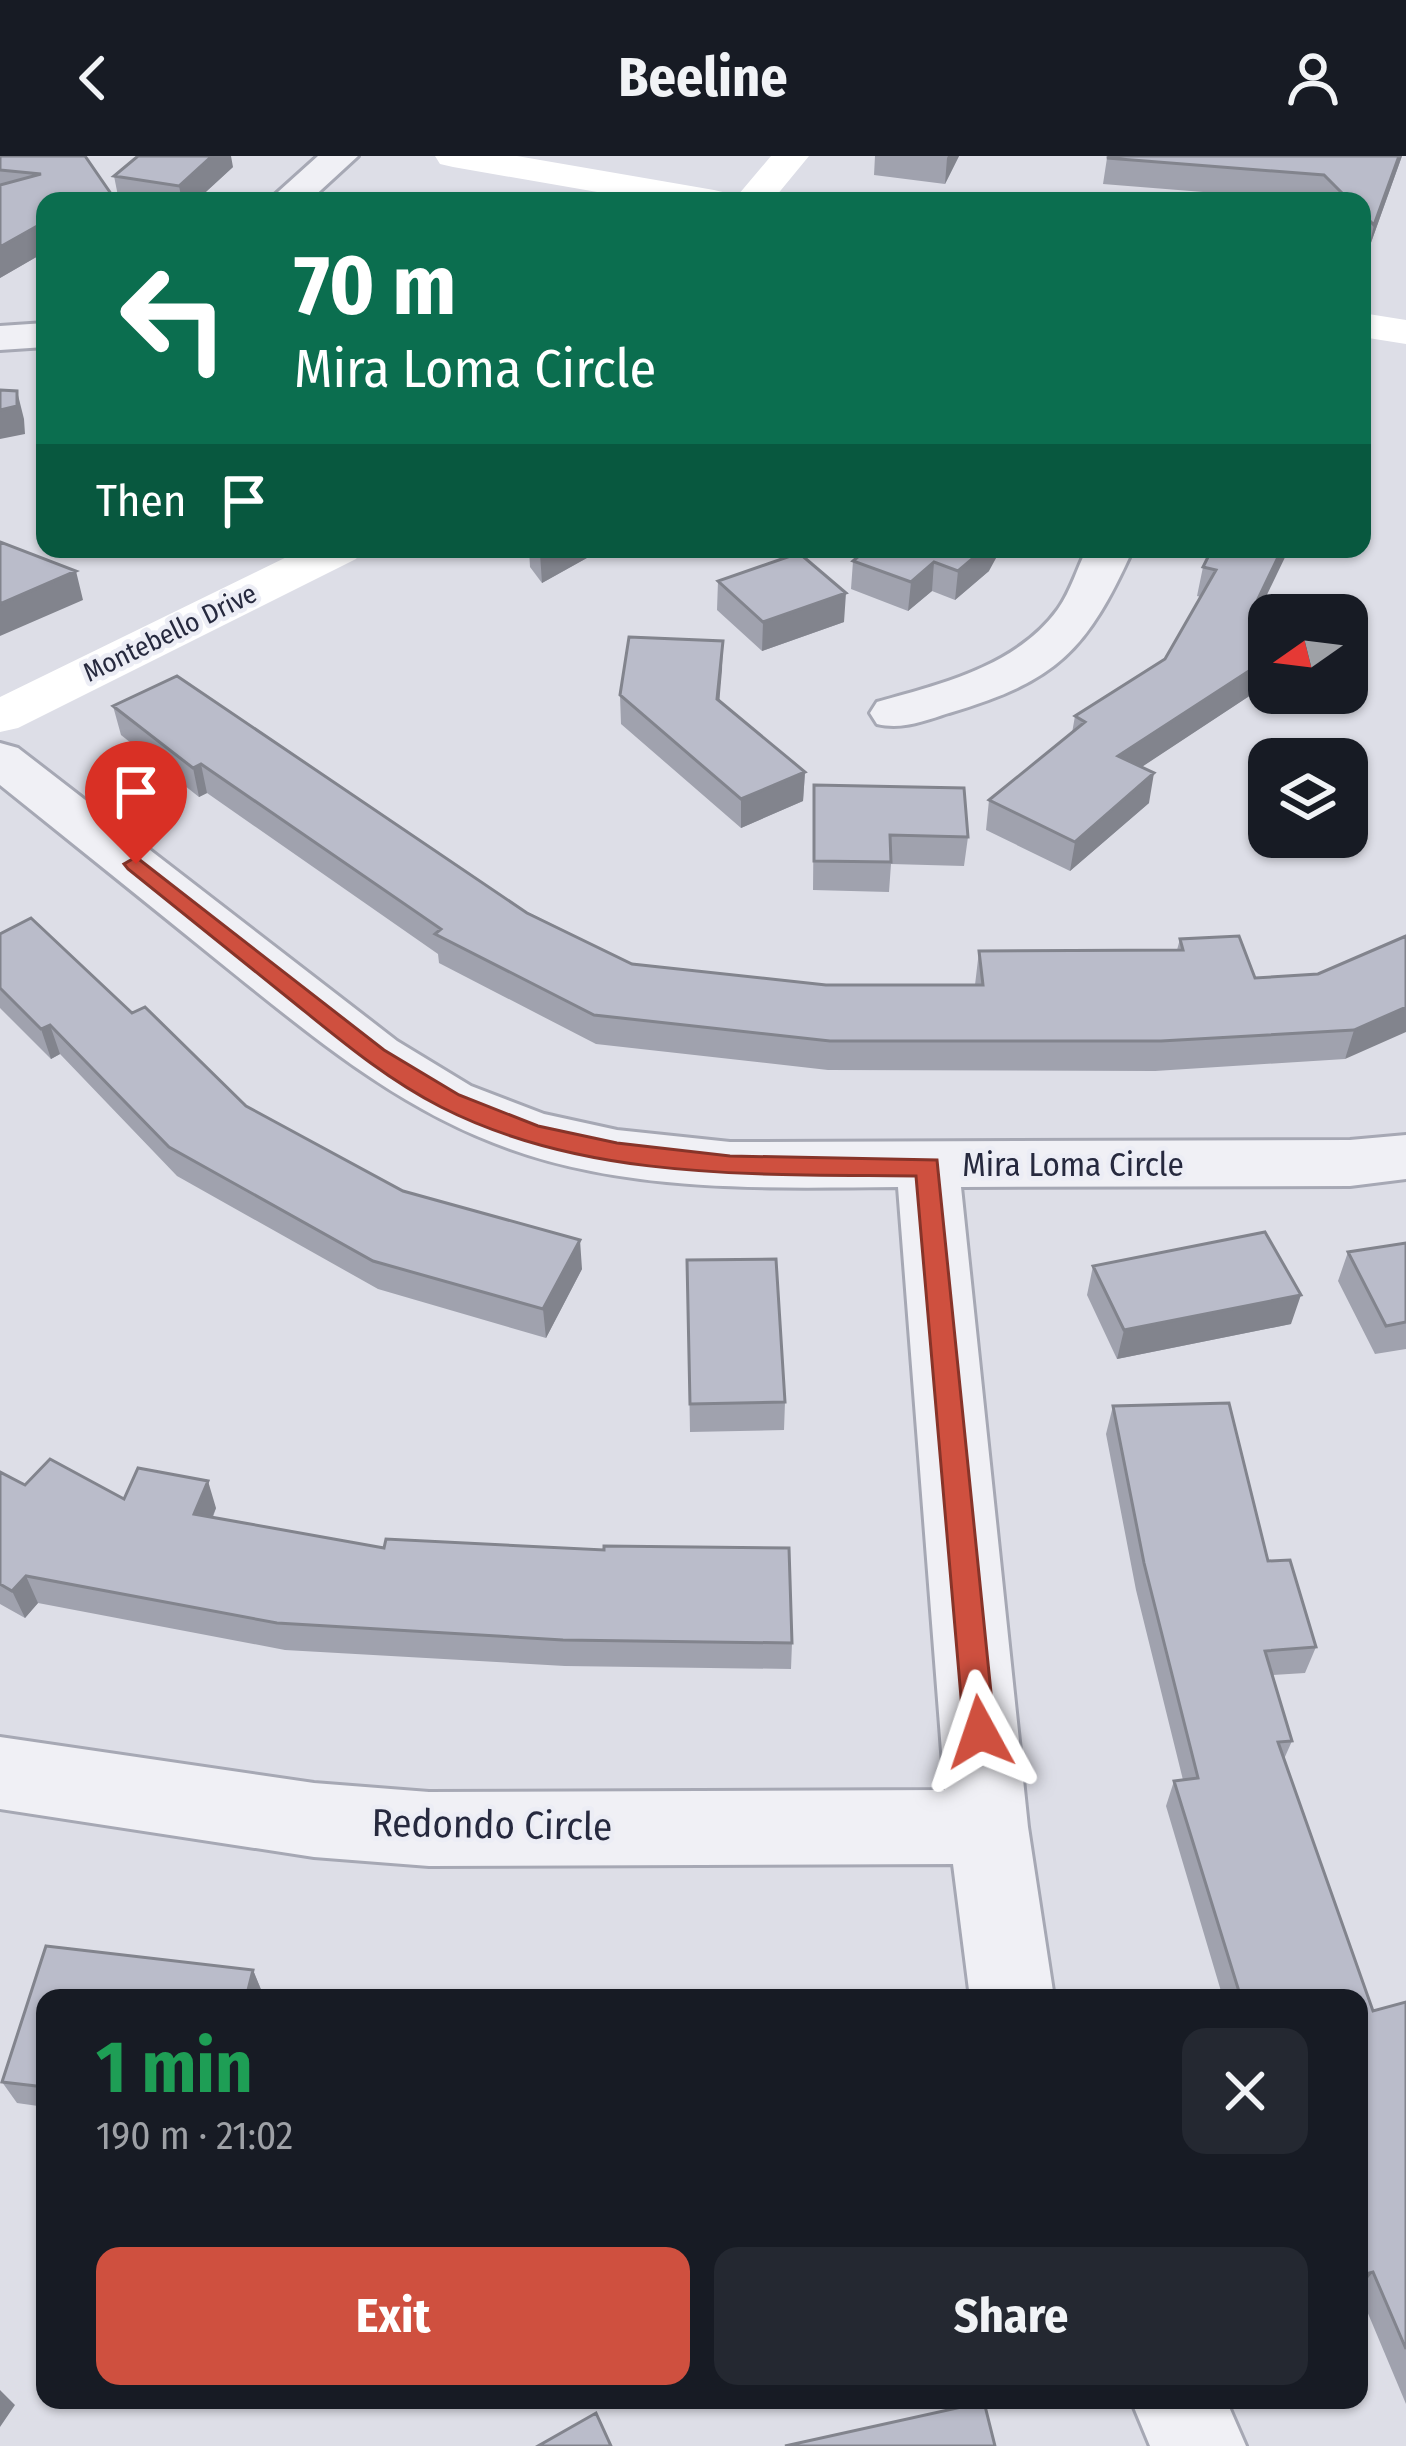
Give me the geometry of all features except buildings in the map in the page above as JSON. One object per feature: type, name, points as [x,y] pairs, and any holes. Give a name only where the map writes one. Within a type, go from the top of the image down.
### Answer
[{"type":"street","points":[[298,192],[340,156]]},
{"type":"street","points":[[453,156],[662,192]]},
{"type":"street","points":[[760,192],[791,156]]},
{"type":"street","points":[[1371,294],[1406,300]]},
{"type":"street","points":[[1371,326],[1406,332]]},
{"type":"street","points":[[0,338],[36,336]]},
{"type":"street","name":"Montebello Drive","points":[[0,718],[322,558]]},
{"type":"street","points":[[895,713],[986,686],[1025,667],[1078,615],[1106,558]]},
{"type":"street","name":"Mira Loma Circle","points":[[0,759],[376,1056],[450,1101],[533,1134],[617,1152],[730,1165],[1350,1163],[1406,1157]]},
{"type":"street","points":[[928,1166],[988,1826],[1011,1989]]},
{"type":"street","name":"Redondo Circle","points":[[0,1773],[314,1820],[429,1828],[988,1826]]},
{"type":"street","points":[[1182,2409],[1198,2446]]},
{"type":"route","points":[[136,864],[376,1056],[450,1101],[533,1134],[617,1152],[730,1165],[928,1166],[980,1732]]}]
